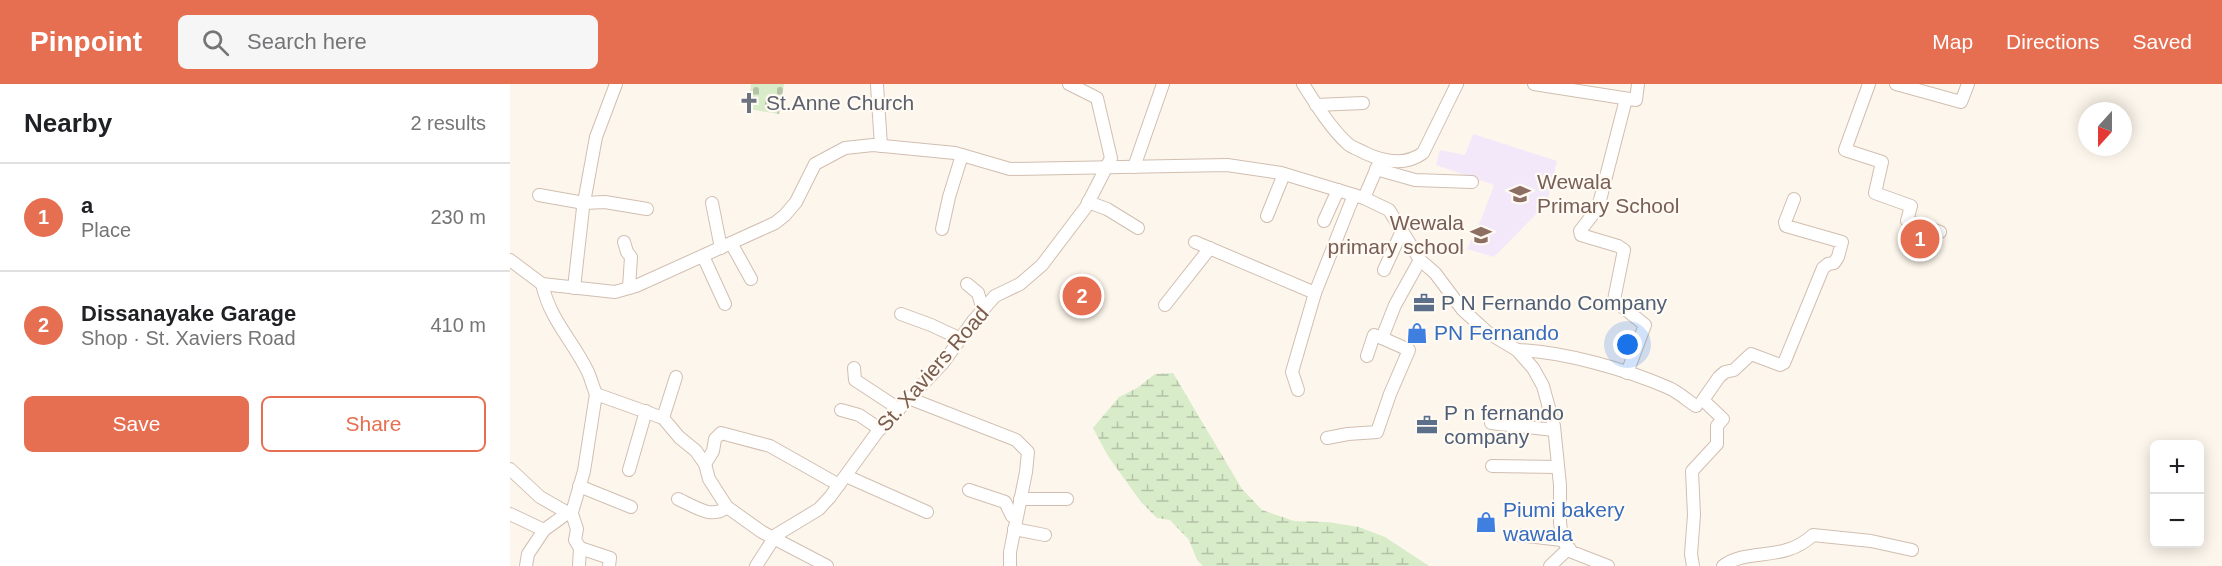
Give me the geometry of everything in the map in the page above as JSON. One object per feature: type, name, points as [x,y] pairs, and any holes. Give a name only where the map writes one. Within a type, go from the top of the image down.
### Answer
[{"type":"street","points":[[574,288],[584,203],[596,137],[616,84]]},
{"type":"street","name":"St. Xaviers Road","points":[[756,566],[760,556],[776,535],[819,509],[843,481],[880,429],[943,363],[995,296],[1020,284],[1042,266],[1063,240],[1088,202],[1111,158],[1097,98],[1069,84]]},
{"type":"street","points":[[1134,167],[1163,84]]},
{"type":"street","points":[[1303,84],[1316,105],[1349,145],[1378,164],[1415,180],[1472,182]]},
{"type":"street","points":[[1378,164],[1415,159],[1423,153],[1457,84]]},
{"type":"street","points":[[1534,84],[1636,100],[1638,84]]},
{"type":"street","points":[[1869,84],[1845,150],[1882,162],[1875,193],[1911,206],[1907,221],[1940,232]]},
{"type":"street","points":[[1896,84],[1961,102],[1968,84]]},
{"type":"street","points":[[878,85],[881,146]]},
{"type":"street","points":[[1626,99],[1597,209],[1580,231],[1581,235],[1618,246],[1624,250],[1614,300],[1645,325],[1627,373]]},
{"type":"street","points":[[1316,105],[1363,102]]},
{"type":"street","points":[[510,260],[542,284],[615,292],[629,288],[775,223],[785,216],[796,202],[815,164],[844,148],[881,146],[962,155],[1010,169],[1227,165],[1284,174],[1359,196],[1389,210],[1420,260],[1435,273],[1462,309],[1487,332],[1517,350],[1533,368],[1543,386],[1554,430],[1565,544],[1572,552],[1608,566]]},
{"type":"street","points":[[942,229],[962,155]]},
{"type":"street","points":[[1298,390],[1292,372],[1315,293],[1359,196],[1378,164]]},
{"type":"street","points":[[1267,216],[1284,174]]},
{"type":"street","points":[[1324,221],[1338,190]]},
{"type":"street","points":[[539,195],[584,203],[605,202],[647,209]]},
{"type":"street","points":[[1693,566],[1691,554],[1694,515],[1692,471],[1717,444],[1717,426],[1723,419],[1703,400],[1719,377],[1741,365],[1751,354],[1780,365],[1784,363],[1823,268],[1834,263],[1838,257],[1842,242],[1786,226],[1785,222],[1794,199]]},
{"type":"street","points":[[1088,202],[1107,209],[1138,228]]},
{"type":"street","points":[[712,203],[726,246],[751,279]]},
{"type":"street","points":[[1384,270],[1402,231]]},
{"type":"street","points":[[624,242],[631,258],[629,288]]},
{"type":"street","points":[[1195,243],[1315,293]]},
{"type":"street","points":[[1165,304],[1210,248]]},
{"type":"street","points":[[703,256],[725,304]]},
{"type":"street","points":[[1382,338],[1395,305],[1420,260]]},
{"type":"street","points":[[526,566],[528,554],[544,530],[569,512],[579,486],[589,442],[596,394],[588,372],[553,317],[546,302],[542,284]]},
{"type":"street","points":[[968,284],[978,293],[983,310]]},
{"type":"street","points":[[901,314],[961,339]]},
{"type":"street","points":[[1328,438],[1377,432],[1409,350],[1374,335],[1367,356]]},
{"type":"street","points":[[1517,350],[1545,352],[1627,373],[1671,389],[1696,406]]},
{"type":"street","points":[[854,368],[855,380],[890,403],[898,411]]},
{"type":"street","points":[[663,418],[675,377]]},
{"type":"street","points":[[596,394],[663,418],[679,437],[696,451],[705,464],[709,479],[727,507],[774,538],[827,566]]},
{"type":"street","points":[[911,399],[1016,441],[1028,452],[1010,566]]},
{"type":"street","points":[[841,410],[859,415],[880,429]]},
{"type":"street","points":[[629,470],[646,411]]},
{"type":"street","points":[[1491,423],[1554,430]]},
{"type":"street","points":[[705,464],[713,451],[715,439],[721,433],[770,446],[843,481],[927,512]]},
{"type":"street","points":[[1492,466],[1558,467]]},
{"type":"street","points":[[510,469],[540,497],[569,512],[577,529],[575,540],[580,548],[579,566]]},
{"type":"street","points":[[579,486],[631,507]]},
{"type":"street","points":[[969,490],[1005,502],[1015,524],[1045,535]]},
{"type":"street","points":[[678,499],[710,513],[727,507]]},
{"type":"street","points":[[1020,499],[1067,499]]},
{"type":"street","points":[[510,514],[544,530]]},
{"type":"street","points":[[1518,535],[1565,544]]},
{"type":"street","points":[[1722,566],[1730,561],[1799,547],[1813,535],[1871,541],[1912,550]]},
{"type":"street","points":[[1550,566],[1565,544]]},
{"type":"street","points":[[580,548],[610,558],[609,566]]},
{"type":"shaded area","name":"Wewala Primary School","points":[[1473,134],[1557,161],[1547,203],[1494,257],[1467,249],[1494,185],[1436,165],[1440,150],[1465,155]]},
{"type":"green space","points":[[751,84],[784,84],[779,114],[748,109]]},
{"type":"green space","points":[[1173,373],[1242,489],[1262,510],[1294,521],[1328,522],[1359,527],[1385,537],[1429,566],[1203,566],[1197,560],[1189,540],[1170,520],[1157,518],[1141,502],[1108,456],[1093,428],[1119,397],[1137,388],[1155,374]]},
{"type":"place","name":"St.Anne Church","points":[[749,103]]},
{"type":"place","name":"Wewala Primary School","points":[[1520,194]]},
{"type":"place","name":"Wewala primary school","points":[[1481,235]]},
{"type":"place","name":"a","points":[[1920,239]]},
{"type":"place","name":"Dissanayake Garage","points":[[1082,296]]},
{"type":"place","name":"P N Fernando Company","points":[[1424,303]]},
{"type":"place","name":"PN Fernando","points":[[1417,333]]},
{"type":"place","name":"P n fernando company","points":[[1427,425]]},
{"type":"place","name":"Piumi bakery wawala","points":[[1486,522]]}]
